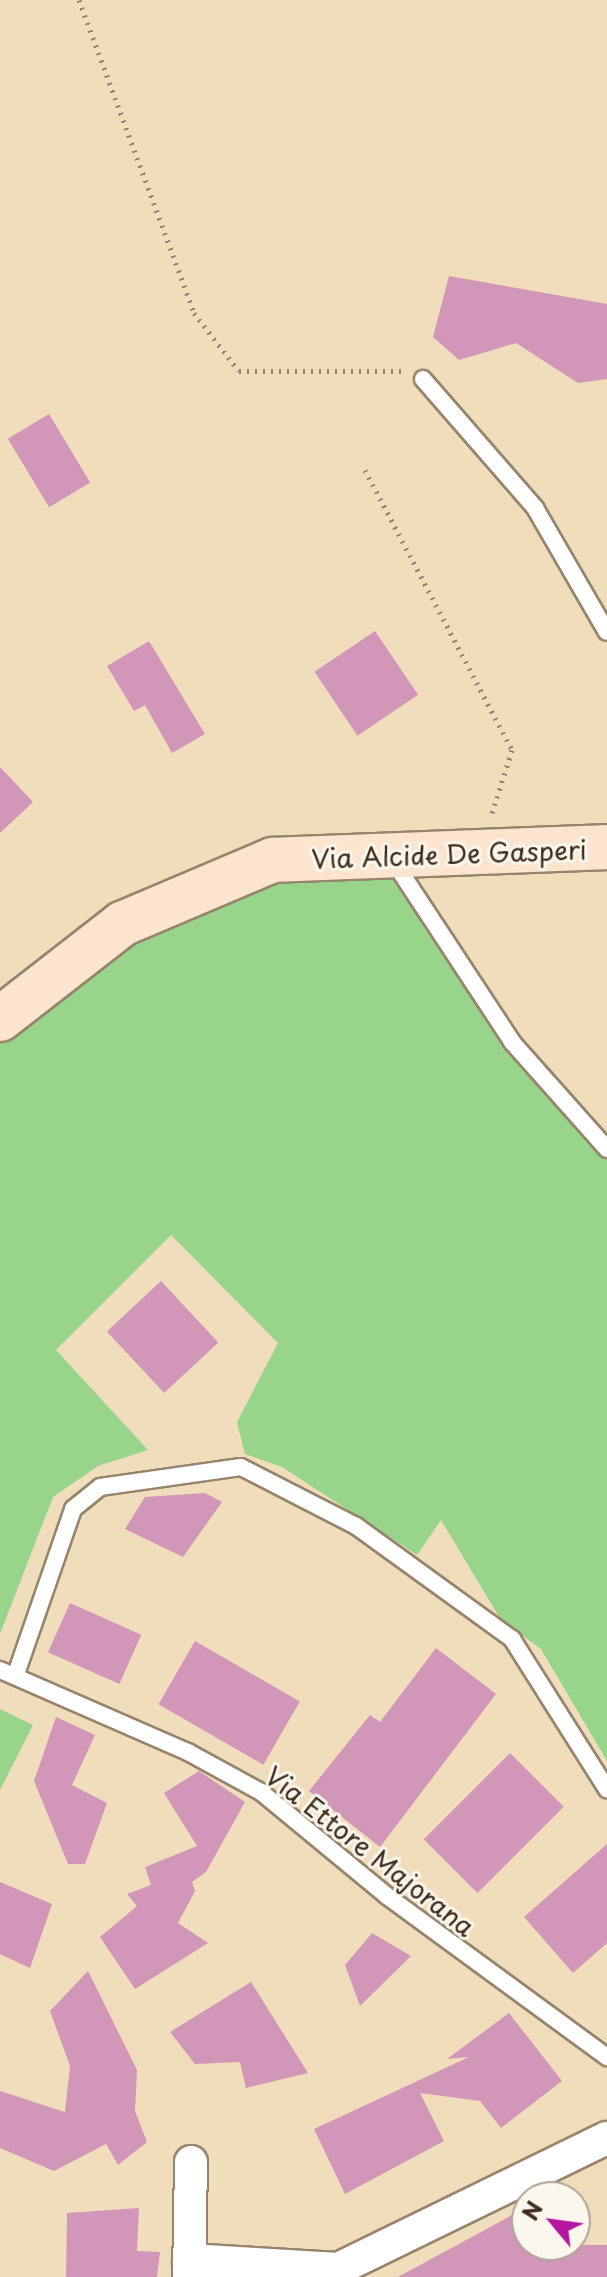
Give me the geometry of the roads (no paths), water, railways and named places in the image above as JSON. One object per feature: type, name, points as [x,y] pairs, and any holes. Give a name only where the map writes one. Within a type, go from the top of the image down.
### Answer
[{"type":"main road","name":"Via Alcide De Gasperi","points":[[0,1019],[122,924],[273,860],[481,849],[607,847]]},
{"type":"street","points":[[191,2162],[189,2268],[338,2269],[607,2138]]},
{"type":"lane","points":[[423,379],[535,508],[607,632]]},
{"type":"lane","points":[[388,853],[512,1042],[607,1149]]},
{"type":"lane","points":[[8,1672],[73,1509],[100,1487],[241,1467],[356,1526],[512,1639],[607,1789]]},
{"type":"lane","name":"Via Ettore Majorana","points":[[8,1672],[261,1792],[399,1906],[607,2057]]}]
